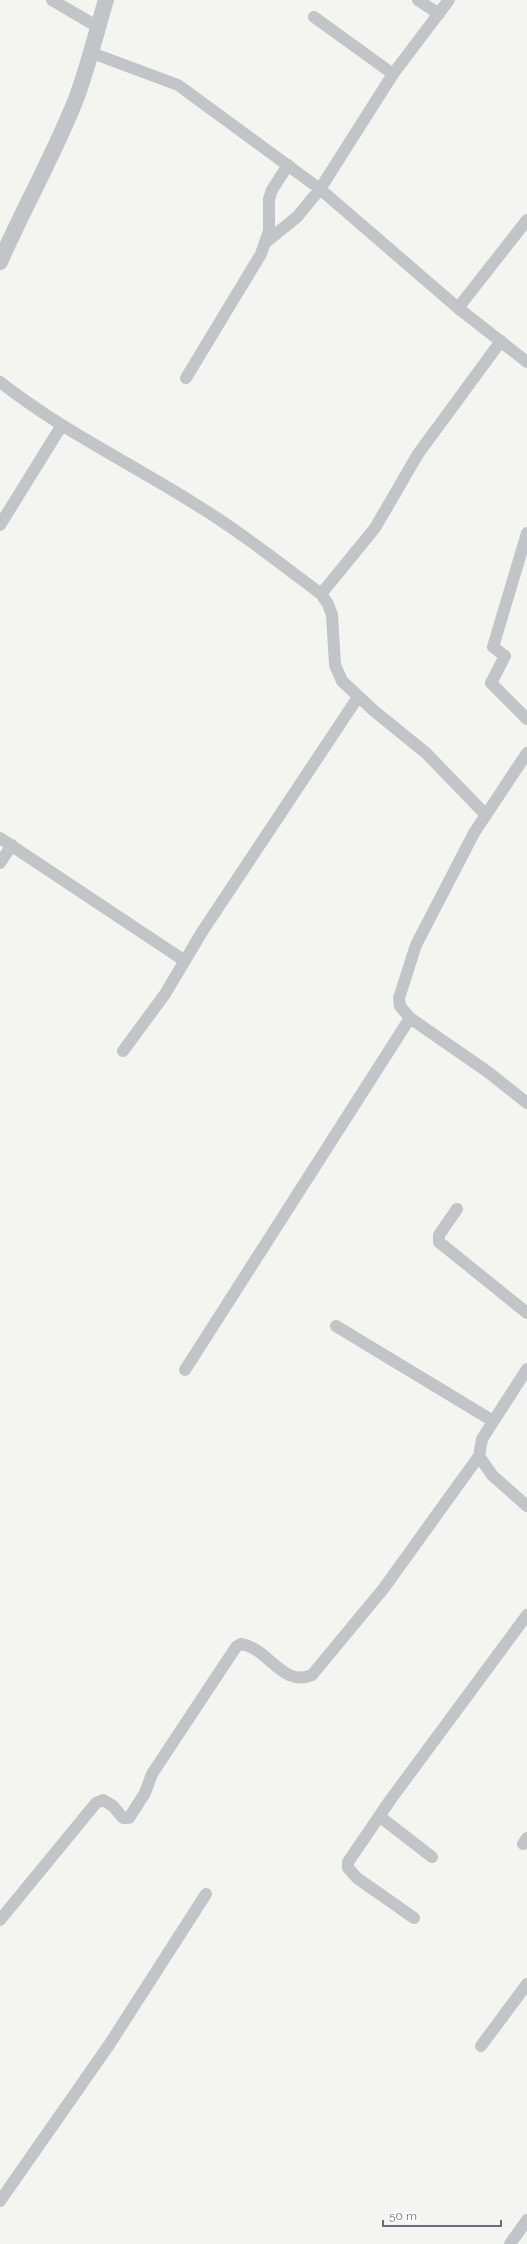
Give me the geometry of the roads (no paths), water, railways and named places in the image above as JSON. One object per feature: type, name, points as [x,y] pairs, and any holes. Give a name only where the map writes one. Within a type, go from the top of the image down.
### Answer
[{"type":"street","points":[[52,0],[98,27]]},
{"type":"street","points":[[2,252],[55,148],[92,53],[106,0]]},
{"type":"street","points":[[418,0],[439,14]]},
{"type":"street","points":[[266,242],[297,217],[320,189],[393,74],[449,0]]},
{"type":"street","points":[[314,17],[393,74]]},
{"type":"street","points":[[92,53],[178,85],[320,189],[458,308],[527,362]]},
{"type":"street","points":[[186,378],[255,265],[266,242],[270,195],[288,165]]},
{"type":"street","points":[[458,308],[527,220]]},
{"type":"street","points":[[321,594],[375,528],[418,454],[501,341]]},
{"type":"street","points":[[0,382],[62,425],[196,504],[242,534],[321,594],[328,604],[332,615],[335,664],[342,681],[358,697],[426,753],[486,815]]},
{"type":"street","points":[[0,525],[62,425]]},
{"type":"street","points":[[527,533],[493,647],[505,656],[491,684],[527,719]]},
{"type":"street","points":[[123,1051],[165,994],[202,932],[358,697]]},
{"type":"street","points":[[527,753],[474,833],[416,945],[406,972],[399,998],[400,1006],[410,1018],[488,1072],[527,1102]]},
{"type":"street","points":[[0,838],[185,961]]},
{"type":"street","points":[[0,864],[12,845]]},
{"type":"street","points":[[185,1370],[410,1018]]},
{"type":"street","points":[[457,1209],[440,1235],[439,1242],[527,1313]]},
{"type":"street","points":[[336,1326],[493,1421]]},
{"type":"street","points":[[0,1920],[96,1803],[103,1800],[113,1806],[122,1818],[129,1818],[145,1793],[152,1774],[236,1647],[241,1644],[253,1648],[292,1677],[304,1678],[312,1675],[384,1588],[479,1456],[482,1439],[527,1369]]},
{"type":"street","points":[[479,1456],[492,1475],[527,1506]]},
{"type":"street","points":[[414,1918],[357,1878],[348,1868],[351,1855],[527,1615]]},
{"type":"street","points":[[379,1816],[432,1857]]},
{"type":"street","points":[[0,2201],[109,2045],[206,1894]]},
{"type":"street","points":[[481,2046],[527,1984]]},
{"type":"street","points":[[510,2244],[527,2220]]}]
